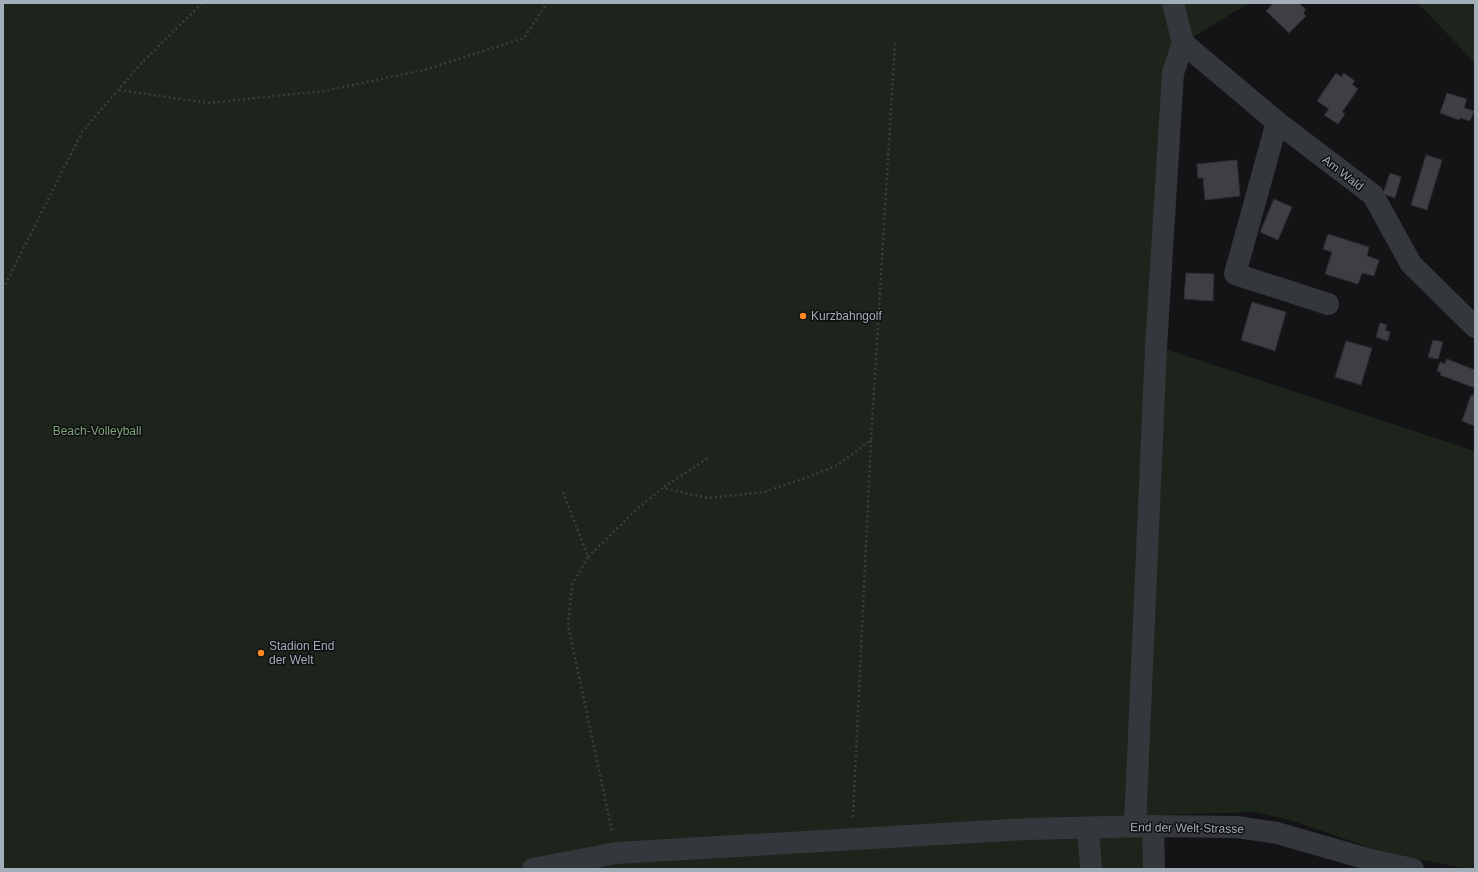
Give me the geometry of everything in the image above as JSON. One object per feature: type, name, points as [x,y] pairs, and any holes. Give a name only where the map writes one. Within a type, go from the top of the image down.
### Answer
[{"type":"street","points":[[1154,869],[1144,826],[1158,315],[1173,73],[1183,43],[1173,3]]},
{"type":"street","name":"Am Wald","points":[[1183,43],[1277,122],[1373,195],[1411,264],[1475,327]]},
{"type":"street","points":[[1277,122],[1235,274],[1328,304]]},
{"type":"street","name":"End der Welt-Strasse","points":[[533,869],[616,853],[1028,829],[1144,826],[1237,827],[1277,833],[1371,864],[1413,869]]},
{"type":"street","points":[[1088,828],[1091,869]]},
{"type":"path","points":[[3,289],[82,132],[137,68],[202,3]]},
{"type":"path","points":[[118,90],[208,102],[324,91],[424,70],[524,38],[547,3]]},
{"type":"path","points":[[852,839],[871,440],[895,42]]},
{"type":"path","points":[[664,488],[708,498],[764,492],[838,465],[871,440]]},
{"type":"path","points":[[616,853],[568,625],[572,585],[588,556],[639,507],[708,458]]},
{"type":"path","points":[[563,492],[588,556]]},
{"type":"green space","name":"Beach-Volleyball","points":[[3,3],[1249,3],[1183,43],[1156,346],[1475,451],[1475,869],[1467,869],[1377,850],[1293,821],[1253,812],[1136,816],[1153,826],[1154,869],[3,869]]},
{"type":"green space","points":[[1418,3],[1475,3],[1475,63]]},
{"type":"building","points":[[1273,3],[1299,3],[1306,10],[1303,13],[1306,16],[1289,33],[1266,11]]},
{"type":"building","points":[[1336,73],[1341,77],[1344,73],[1355,81],[1352,84],[1358,89],[1342,112],[1345,114],[1338,124],[1324,115],[1329,109],[1317,101]]},
{"type":"building","points":[[1447,93],[1467,99],[1464,108],[1474,111],[1470,121],[1460,118],[1459,120],[1440,113]]},
{"type":"building","points":[[1426,155],[1442,160],[1427,210],[1411,205]]},
{"type":"building","points":[[1237,160],[1240,196],[1205,200],[1203,178],[1198,178],[1197,164]]},
{"type":"building","points":[[1390,173],[1401,177],[1395,198],[1383,194]]},
{"type":"building","points":[[1274,199],[1292,207],[1278,240],[1260,232]]},
{"type":"building","points":[[1328,234],[1369,247],[1367,256],[1379,260],[1374,276],[1362,273],[1358,284],[1325,274],[1332,252],[1323,249]]},
{"type":"building","points":[[1186,273],[1214,274],[1213,301],[1184,299]]},
{"type":"building","points":[[1252,302],[1286,312],[1275,351],[1241,340]]},
{"type":"building","points":[[1380,323],[1387,325],[1385,330],[1390,332],[1388,341],[1376,337]]},
{"type":"building","points":[[1433,340],[1443,342],[1438,359],[1428,357]]},
{"type":"building","points":[[1346,341],[1372,348],[1361,385],[1335,377]]},
{"type":"building","points":[[1447,359],[1475,370],[1475,388],[1440,375],[1441,372],[1437,371],[1440,362],[1445,364]]},
{"type":"building","points":[[1475,390],[1475,426],[1462,421],[1471,395],[1473,396]]},
{"type":"place","name":"Kurzbahngolf","points":[[803,316]]},
{"type":"place","name":"Stadion End der Welt","points":[[261,653]]}]
